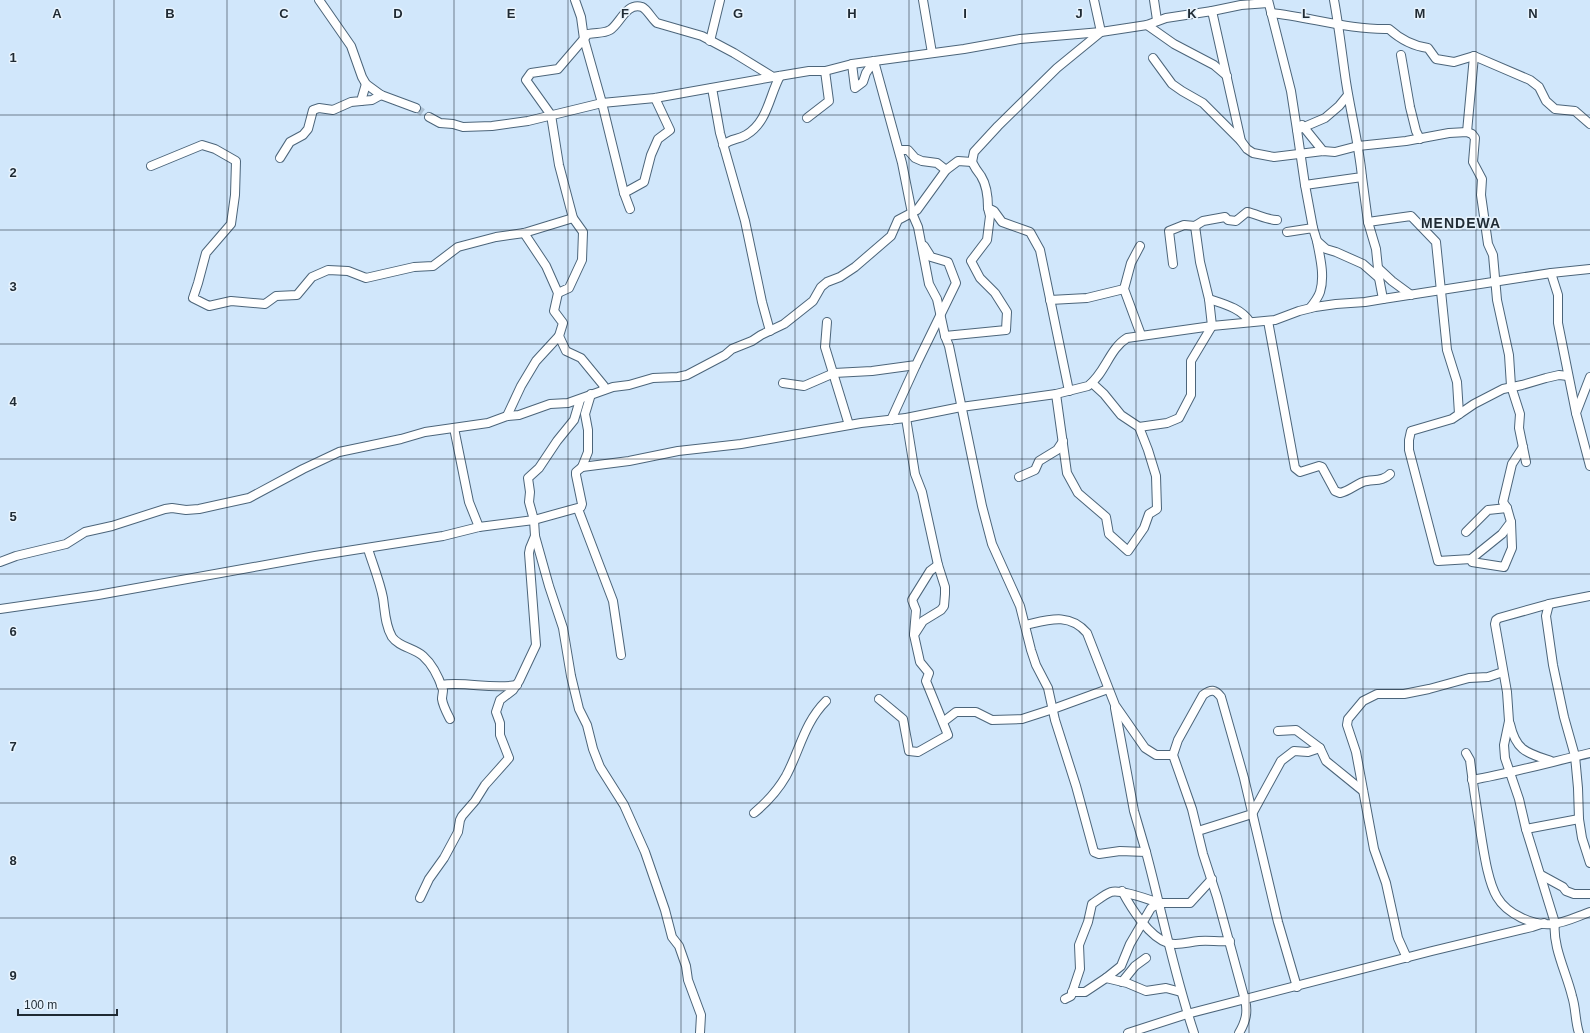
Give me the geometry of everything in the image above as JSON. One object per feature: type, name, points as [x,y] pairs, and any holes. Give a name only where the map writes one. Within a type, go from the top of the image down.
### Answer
[{"type":"street","points":[[319,0],[351,46],[366,84],[381,95],[416,108]]},
{"type":"street","points":[[575,0],[581,17],[584,39],[602,103],[624,194],[630,209]]},
{"type":"street","points":[[710,41],[720,0]]},
{"type":"street","points":[[923,0],[932,53]]},
{"type":"street","points":[[1094,0],[1101,32]]},
{"type":"street","points":[[1154,0],[1157,20]]},
{"type":"street","points":[[1334,0],[1348,94],[1358,146],[1368,222],[1376,249],[1383,299]]},
{"type":"street","points":[[429,117],[440,123],[453,124],[463,128],[513,123],[602,103],[655,98],[809,71],[825,71],[852,64],[1020,39],[1101,32],[1147,25],[1157,20],[1212,10],[1268,2],[1296,118],[1301,129],[1323,151]]},
{"type":"street","points":[[558,293],[569,288],[582,260],[584,232],[573,218],[559,165],[551,115],[526,80],[531,73],[558,69],[588,34],[602,33],[610,30],[615,27],[621,16],[638,7],[646,9],[652,20],[657,23],[702,36],[776,77]]},
{"type":"street","points":[[1212,10],[1241,141]]},
{"type":"street","points":[[1271,13],[1375,30],[1389,29],[1397,36],[1416,46],[1428,48],[1436,59],[1454,62],[1474,56],[1530,80],[1539,87],[1546,101],[1555,109],[1575,110],[1590,124]]},
{"type":"street","points":[[1147,25],[1174,44],[1214,65],[1227,76]]},
{"type":"street","points":[[945,336],[1006,330],[1007,312],[995,293],[980,278],[971,261],[987,240],[990,216],[984,183],[976,172],[972,162],[974,152],[998,126],[1057,68],[1101,32]]},
{"type":"street","points":[[1401,55],[1408,101],[1416,131],[1420,139]]},
{"type":"street","points":[[1467,132],[1474,56]]},
{"type":"street","points":[[1153,58],[1172,84],[1203,103],[1247,149],[1259,155],[1274,157],[1323,151],[1335,152],[1358,146],[1420,139],[1449,133],[1467,132],[1472,134],[1474,138],[1473,162],[1482,179],[1481,195],[1488,244],[1493,255],[1497,300],[1509,355],[1510,386],[1520,414],[1519,428],[1526,462]]},
{"type":"street","points":[[852,64],[855,88],[863,82],[866,73],[874,61]]},
{"type":"street","points":[[874,61],[899,150],[912,213],[918,227],[929,284],[938,299],[945,336],[954,366],[982,506],[992,544],[1020,606],[1030,650],[1048,688],[1094,852],[1099,854],[1120,851],[1146,852]]},
{"type":"street","points":[[807,118],[830,101],[825,71]]},
{"type":"street","points":[[724,145],[730,140],[746,135],[758,125],[768,107],[776,77]]},
{"type":"street","points":[[361,101],[366,84]]},
{"type":"street","points":[[712,88],[724,145],[746,221],[762,302],[770,331]]},
{"type":"street","points":[[1301,129],[1325,118],[1339,106],[1348,94]]},
{"type":"street","points":[[280,158],[290,142],[304,135],[308,129],[314,110],[319,108],[333,110],[351,102],[372,100],[381,95]]},
{"type":"street","points":[[624,194],[644,182],[651,155],[658,139],[670,130],[655,98]]},
{"type":"street","points":[[1301,129],[1300,154],[1313,228],[1317,241],[1322,282],[1320,293],[1310,308]]},
{"type":"street","points":[[151,166],[202,145],[215,149],[236,161],[232,224],[206,253],[193,298],[209,306],[231,301],[265,304],[276,296],[297,295],[312,277],[328,270],[348,271],[366,278],[414,267],[433,266],[458,247],[496,237],[524,233],[573,218]]},
{"type":"street","points":[[899,150],[908,150],[915,158],[922,161],[937,163],[946,170]]},
{"type":"street","points":[[0,562],[16,556],[60,546],[85,532],[112,526],[165,509],[199,509],[238,502],[250,498],[339,452],[401,439],[425,432],[488,422],[507,416],[519,416],[550,404],[568,403],[580,400],[603,390],[653,378],[678,378],[724,355],[732,349],[752,341],[784,324],[812,301],[820,286],[840,277],[869,256],[880,244],[891,236],[898,220],[905,215],[912,213],[923,204],[946,170],[958,161],[972,162]]},
{"type":"street","points":[[1305,185],[1362,177]]},
{"type":"street","points":[[988,208],[994,211],[1002,222],[1030,232],[1040,250],[1069,391]]},
{"type":"street","points":[[1173,264],[1169,231],[1184,226],[1195,226],[1203,221],[1225,217],[1228,220],[1236,221],[1247,212],[1270,220],[1277,220]]},
{"type":"street","points":[[1368,222],[1410,216],[1436,242],[1447,350],[1457,382],[1459,414]]},
{"type":"street","points":[[1139,427],[1167,423],[1179,418],[1191,395],[1191,361],[1212,326],[1209,299],[1200,262],[1195,226]]},
{"type":"street","points":[[1287,232],[1313,228]]},
{"type":"street","points":[[507,416],[521,386],[536,361],[559,336],[563,323],[554,311],[558,293],[546,266],[524,233]]},
{"type":"street","points":[[1317,241],[1326,249],[1363,264],[1379,278]]},
{"type":"street","points":[[891,420],[956,283],[948,262],[931,257],[921,242]]},
{"type":"street","points":[[1140,246],[1131,263],[1124,289],[1141,336]]},
{"type":"street","points":[[1378,268],[1411,295]]},
{"type":"street","points":[[582,467],[635,460],[678,451],[741,444],[848,425],[906,418],[961,407],[1069,391],[1088,386],[1092,383],[1097,378],[1118,345],[1127,338],[1212,326],[1275,320],[1310,308],[1411,295],[1552,273],[1590,269]]},
{"type":"street","points":[[1552,273],[1558,295],[1558,323],[1568,376],[1576,414],[1590,466]]},
{"type":"street","points":[[1050,300],[1087,298],[1124,289]]},
{"type":"street","points":[[1209,299],[1231,306],[1246,316],[1250,322]]},
{"type":"street","points":[[1268,321],[1295,468],[1300,472],[1319,466],[1322,467],[1335,491],[1340,493],[1350,490],[1363,482],[1385,478],[1390,474]]},
{"type":"street","points":[[827,322],[825,347],[834,373],[848,425]]},
{"type":"street","points":[[559,336],[566,352],[580,358],[604,386],[603,390]]},
{"type":"street","points":[[783,383],[804,386],[834,373],[872,371],[916,365]]},
{"type":"street","points":[[1511,522],[1502,534],[1471,559],[1438,560],[1409,450],[1409,434],[1411,431],[1452,419],[1474,404],[1510,386],[1522,385],[1560,375],[1568,376]]},
{"type":"street","points":[[1576,414],[1590,377]]},
{"type":"street","points":[[1056,394],[1067,473],[1078,493],[1106,517],[1109,534],[1128,551],[1144,528],[1148,514],[1157,509],[1156,476],[1139,427],[1121,415],[1104,394],[1092,383]]},
{"type":"street","points":[[0,609],[98,595],[315,556],[368,549],[443,536],[479,527],[534,520],[578,509],[582,504],[576,472],[582,467],[588,452],[588,430],[585,414],[591,394]]},
{"type":"street","points":[[580,400],[574,420],[557,441],[539,468],[528,478],[530,492],[529,502],[534,520],[535,536],[563,628],[571,676],[579,709],[587,725],[593,749],[600,766],[624,805],[645,852],[665,910],[672,937],[679,946],[686,966],[688,980],[694,1000],[701,1015],[700,1033]]},
{"type":"street","points":[[906,418],[914,469],[922,492],[938,565],[945,587],[944,606],[941,610],[923,621],[914,634]]},
{"type":"street","points":[[454,428],[469,502],[479,527]]},
{"type":"street","points":[[1019,477],[1035,470],[1039,461],[1057,450],[1063,440]]},
{"type":"street","points":[[1471,559],[1472,562],[1504,567],[1512,548],[1511,522],[1507,508],[1503,502],[1512,464],[1523,447]]},
{"type":"street","points":[[1466,532],[1488,510],[1507,508]]},
{"type":"street","points":[[578,509],[613,600],[621,655]]},
{"type":"street","points":[[420,898],[458,832],[462,816],[475,801],[484,785],[508,760],[509,755],[500,736],[500,723],[496,712],[500,700],[517,685],[537,642],[530,553],[530,548],[535,536]]},
{"type":"street","points":[[368,549],[383,598],[384,613],[388,628],[399,644],[423,656],[434,672],[441,685],[444,708],[450,719]]},
{"type":"street","points":[[879,699],[903,719],[909,750],[918,752],[948,734],[926,681],[928,673],[920,662],[914,634],[916,610],[912,600],[930,571],[938,565]]},
{"type":"street","points":[[1552,761],[1530,754],[1515,742],[1509,720],[1507,692],[1496,632],[1496,620],[1549,604],[1590,596]]},
{"type":"street","points":[[1549,604],[1546,616],[1553,665],[1564,716],[1575,756],[1579,819],[1582,838],[1590,863]]},
{"type":"street","points":[[1025,625],[1065,619],[1081,627],[1087,633],[1115,705],[1134,811],[1160,904],[1181,992],[1194,1033]]},
{"type":"street","points":[[1407,958],[1398,938],[1386,883],[1374,849],[1356,752],[1347,725],[1348,719],[1363,700],[1377,694],[1404,694],[1469,678],[1488,677],[1503,672]]},
{"type":"street","points":[[441,685],[452,683],[502,688],[517,685]]},
{"type":"street","points":[[943,722],[956,712],[976,712],[992,720],[1022,719],[1053,710],[1108,688]]},
{"type":"street","points":[[1239,1033],[1244,1025],[1247,1011],[1230,941],[1192,809],[1173,755],[1178,740],[1203,695],[1208,691],[1217,691],[1221,697],[1244,778],[1278,922],[1297,986]]},
{"type":"street","points":[[754,813],[767,802],[786,776],[802,737],[816,711],[826,701]]},
{"type":"street","points":[[1115,705],[1145,748],[1156,755],[1173,755]]},
{"type":"street","points":[[1509,720],[1504,749],[1519,799],[1526,829],[1555,923],[1555,937],[1572,996],[1575,1020],[1579,1033]]},
{"type":"street","points":[[1278,731],[1296,730],[1320,748],[1326,761]]},
{"type":"street","points":[[1308,752],[1320,748]]},
{"type":"street","points":[[1198,831],[1252,814],[1281,761],[1294,751],[1308,752],[1326,761],[1363,791]]},
{"type":"street","points":[[1466,753],[1470,760],[1475,805],[1484,855],[1497,897],[1515,914],[1528,922],[1555,923],[1590,912]]},
{"type":"street","points":[[1472,780],[1510,773],[1552,761],[1590,753]]},
{"type":"street","points":[[1519,770],[1530,754]]},
{"type":"street","points":[[1526,829],[1579,819]]},
{"type":"street","points":[[1541,876],[1563,886],[1566,891],[1574,894],[1590,894]]},
{"type":"street","points":[[1065,999],[1071,996],[1080,969],[1079,945],[1088,922],[1092,904],[1111,892],[1122,891],[1160,904],[1190,903],[1212,879]]},
{"type":"street","points":[[1122,891],[1137,916],[1155,935],[1169,944],[1179,945],[1200,941],[1230,941]]},
{"type":"street","points":[[1072,992],[1085,992],[1121,966],[1130,944],[1151,908],[1160,904]]},
{"type":"street","points":[[1128,1033],[1187,1014],[1544,923]]},
{"type":"street","points":[[1122,982],[1135,966],[1146,958]]},
{"type":"street","points":[[1106,978],[1146,991],[1166,988],[1181,992]]},
{"type":"tunnel","points":[[416,108],[429,117]]},
{"type":"district","name":"MENDEWA","points":[[1461,223]]}]
